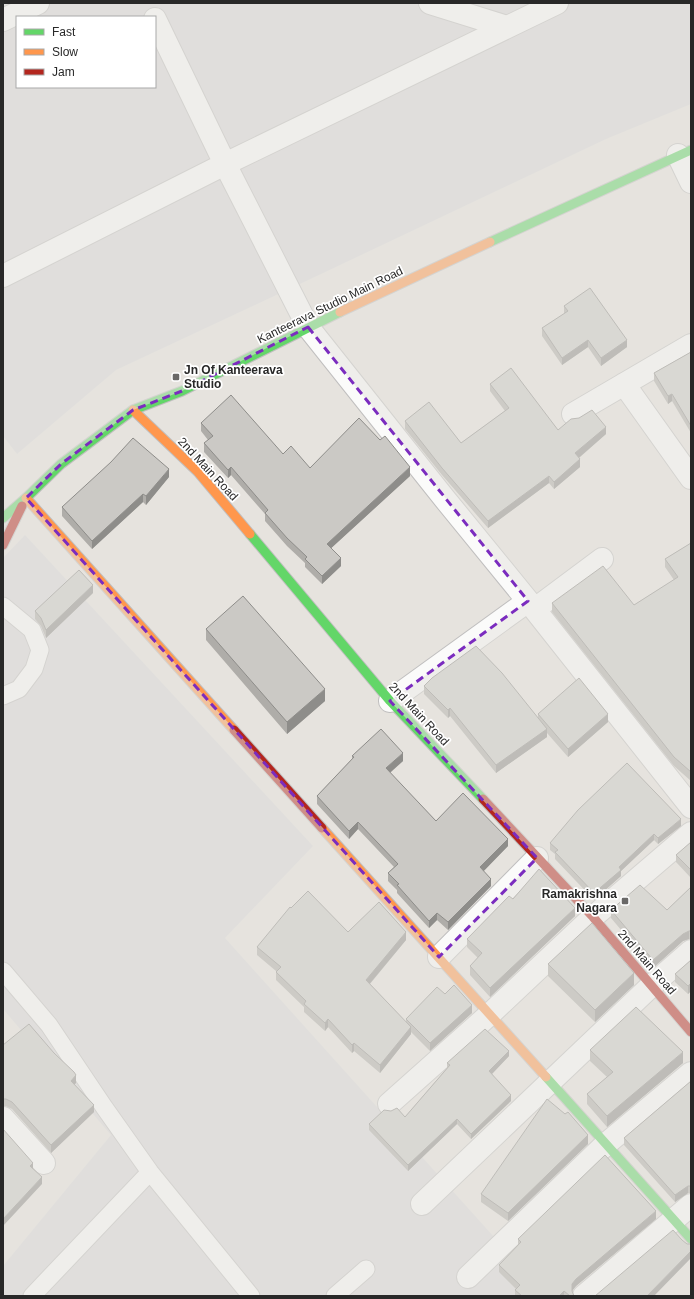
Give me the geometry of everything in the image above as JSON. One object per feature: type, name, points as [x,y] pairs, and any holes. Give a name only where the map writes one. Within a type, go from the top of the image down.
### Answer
[{"type":"street","points":[[3,20],[38,3]]},
{"type":"street","points":[[147,3],[153,16]]},
{"type":"street","points":[[430,3],[507,27]]},
{"type":"street","points":[[3,276],[225,164],[557,3]]},
{"type":"street","points":[[156,22],[225,164],[308,327],[691,807]]},
{"type":"street","points":[[684,152],[691,182]]},
{"type":"street","name":"Kanteerava Studio Main Road","points":[[3,518],[61,464],[133,410],[182,391],[308,327],[684,152]]},
{"type":"street","points":[[573,414],[691,345]]},
{"type":"street","points":[[624,384],[691,478]]},
{"type":"street","name":"2nd Main Road","points":[[133,410],[198,472],[390,700],[593,917],[691,1032]]},
{"type":"street","points":[[3,545],[26,498],[691,1239]]},
{"type":"street","points":[[390,700],[602,559]]},
{"type":"street","points":[[389,1104],[490,1014],[593,917],[691,833]]},
{"type":"street","points":[[438,958],[537,858]]},
{"type":"street","points":[[422,1204],[651,986],[691,951]]},
{"type":"street","points":[[468,1277],[606,1144],[691,1073]]},
{"type":"street","points":[[3,1118],[44,1163]]},
{"type":"street","points":[[584,1296],[691,1205]]},
{"type":"lane","points":[[3,606],[32,630],[40,650],[34,669],[19,689],[3,696]]},
{"type":"lane","points":[[3,971],[49,1025],[150,1172],[251,1296]]},
{"type":"lane","points":[[32,1296],[150,1172]]},
{"type":"lane","points":[[335,1296],[366,1270]]},
{"type":"highlighted area","points":[[308,327],[528,601],[390,701],[537,858],[439,957],[26,498],[61,464],[133,410],[182,391]]},
{"type":"shaded area","points":[[3,3],[691,3],[691,104],[606,139],[116,370],[17,454],[3,436]]},
{"type":"shaded area","points":[[25,535],[313,846],[225,938],[547,1296],[3,1296],[3,1266],[111,1135],[3,1009],[3,558]]},
{"type":"building","points":[[590,288],[627,340],[601,358],[588,340],[562,358],[542,328],[568,311],[564,306]]},
{"type":"building","points":[[691,352],[691,426],[672,394],[668,396],[654,373]]},
{"type":"building","points":[[511,368],[558,430],[571,419],[579,418],[592,410],[606,427],[575,453],[580,459],[554,482],[549,476],[488,521],[442,468],[405,421],[429,402],[461,443],[509,408],[490,384]]},
{"type":"building","points":[[231,395],[283,454],[291,446],[310,468],[359,418],[380,440],[385,436],[410,467],[327,544],[341,558],[322,576],[305,559],[307,557],[287,538],[265,513],[268,510],[231,467],[228,470],[204,443],[213,436],[201,423]]},
{"type":"building","points":[[133,438],[169,469],[146,496],[143,494],[92,541],[62,507],[111,462]]},
{"type":"building","points":[[691,543],[691,772],[674,757],[552,603],[603,566],[634,605],[678,577],[665,559]]},
{"type":"building","points":[[79,570],[93,585],[46,630],[41,618],[35,611]]},
{"type":"building","points":[[243,596],[325,689],[287,722],[206,629]]},
{"type":"building","points":[[476,646],[502,673],[547,729],[496,765],[450,708],[448,710],[424,686],[432,678]]},
{"type":"building","points":[[579,678],[608,714],[568,749],[538,714]]},
{"type":"building","points":[[381,729],[403,753],[386,768],[436,821],[463,793],[508,839],[480,867],[491,879],[448,922],[437,913],[429,921],[397,885],[399,884],[388,873],[398,864],[358,822],[349,831],[317,796],[354,757],[352,756]]},
{"type":"building","points":[[627,763],[681,819],[658,838],[654,834],[619,867],[621,870],[594,893],[555,852],[558,850],[550,843],[578,810]]},
{"type":"building","points":[[691,842],[691,870],[676,855]]},
{"type":"building","points":[[539,869],[575,908],[490,988],[470,966],[482,953],[467,939],[509,896],[513,899]]},
{"type":"building","points":[[640,885],[667,910],[691,887],[691,931],[683,934],[653,960],[611,910]]},
{"type":"building","points":[[308,891],[348,932],[379,902],[406,932],[366,980],[411,1027],[380,1065],[354,1043],[352,1045],[328,1019],[325,1023],[304,1004],[306,1001],[276,972],[281,967],[257,947],[290,907],[291,908]]},
{"type":"building","points":[[592,923],[634,973],[595,1010],[548,964]]},
{"type":"building","points":[[691,960],[691,983],[688,986],[675,974]]},
{"type":"building","points":[[454,985],[472,1005],[430,1043],[406,1019],[437,987],[445,994]]},
{"type":"building","points":[[636,1007],[683,1052],[607,1116],[587,1094],[613,1072],[590,1050]]},
{"type":"building","points":[[29,1024],[54,1053],[74,1072],[76,1075],[71,1081],[94,1105],[51,1145],[12,1102],[3,1099],[3,1045]]},
{"type":"building","points":[[485,1029],[509,1051],[489,1071],[511,1095],[471,1134],[457,1119],[408,1165],[369,1124],[384,1110],[391,1111],[397,1108],[405,1117],[450,1065],[447,1063]]},
{"type":"building","points":[[691,1081],[691,1186],[688,1186],[675,1195],[624,1138]]},
{"type":"building","points":[[547,1099],[565,1114],[568,1112],[588,1135],[508,1213],[481,1194]]},
{"type":"building","points":[[3,1129],[33,1163],[30,1166],[42,1177],[3,1219]]},
{"type":"building","points":[[605,1155],[656,1211],[576,1279],[572,1284],[574,1296],[570,1296],[564,1291],[559,1296],[522,1296],[515,1290],[520,1285],[499,1265],[521,1242],[518,1239]]},
{"type":"building","points":[[673,1230],[687,1244],[691,1244],[691,1251],[647,1296],[595,1296]]},
{"type":"traffic: fast","points":[[490,242],[691,150]]},
{"type":"traffic: fast","points":[[3,518],[61,464],[133,410],[182,391],[340,312]]},
{"type":"traffic: fast","points":[[250,534],[390,701],[483,799]]},
{"type":"traffic: fast","points":[[546,1077],[691,1239]]},
{"type":"traffic: slow","points":[[340,312],[490,242]]},
{"type":"traffic: slow","points":[[133,410],[198,472],[250,534]]},
{"type":"traffic: slow","points":[[26,498],[234,730]]},
{"type":"traffic: slow","points":[[322,828],[546,1077]]},
{"type":"traffic: jam","points":[[3,545],[22,506]]},
{"type":"traffic: jam","points":[[234,730],[322,828]]},
{"type":"traffic: jam","points":[[483,799],[593,917],[691,1032]]},
{"type":"place","name":"Jn Of Kanteerava Studio","points":[[176,377]]},
{"type":"place","name":"Ramakrishna Nagara","points":[[625,901]]}]
